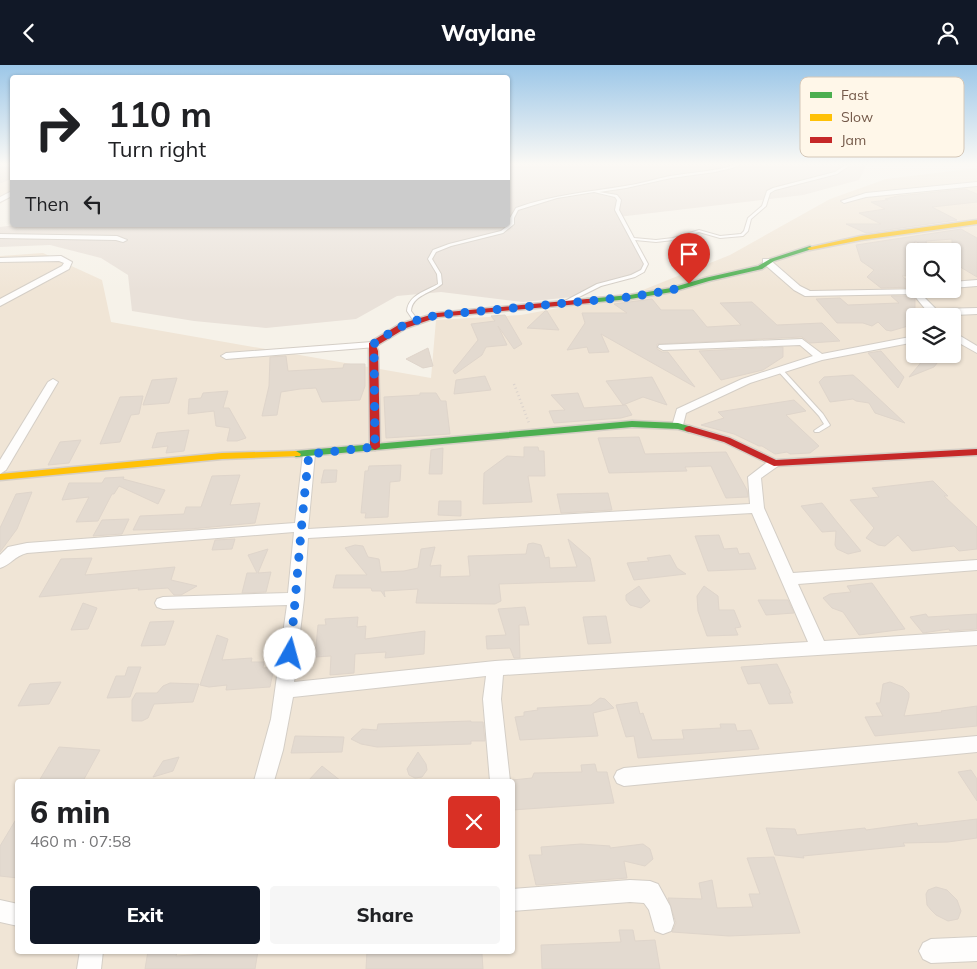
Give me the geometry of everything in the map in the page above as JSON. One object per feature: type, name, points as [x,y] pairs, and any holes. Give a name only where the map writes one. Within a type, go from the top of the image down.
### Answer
[{"type":"street","points":[[226,355],[372,345],[399,326],[415,319],[438,315],[630,297],[672,290],[707,279],[760,268],[766,261],[794,253],[862,237],[977,222]]},
{"type":"street","points":[[0,236],[117,238],[123,240]]},
{"type":"street","points":[[0,260],[61,258],[68,261],[66,267],[0,303]]},
{"type":"street","points":[[766,261],[797,288],[808,294],[906,290]]},
{"type":"street","points":[[961,284],[977,283]]},
{"type":"street","points":[[919,298],[929,308]]},
{"type":"street","points":[[961,312],[977,311]]},
{"type":"street","points":[[961,340],[977,350]]},
{"type":"street","points":[[678,426],[681,411],[746,381],[820,357],[906,341]]},
{"type":"street","points":[[663,347],[802,342],[820,357]]},
{"type":"street","points":[[372,345],[374,351],[375,447]]},
{"type":"street","points":[[0,470],[53,382]]},
{"type":"street","points":[[0,477],[222,456],[309,454],[632,424],[678,426],[727,440],[774,463],[977,452]]},
{"type":"street","points":[[265,779],[285,691],[296,599],[300,530],[309,454]]},
{"type":"street","points":[[774,463],[754,477],[757,508],[820,648]]},
{"type":"street","points":[[0,563],[13,551],[28,548],[300,530],[757,508]]},
{"type":"street","points":[[789,579],[977,565]]},
{"type":"street","points":[[163,603],[296,599]]},
{"type":"street","points":[[285,691],[495,668],[977,638]]},
{"type":"street","points":[[495,668],[492,699],[500,779]]},
{"type":"street","points":[[624,777],[977,744]]},
{"type":"street","points":[[515,901],[630,891],[650,892],[659,906],[663,923]]},
{"type":"street","points":[[0,911],[15,914]]},
{"type":"street","points":[[931,951],[977,949]]},
{"type":"street","points":[[89,969],[92,954]]},
{"type":"lane","points":[[510,226],[517,209],[524,206]]},
{"type":"lane","points":[[565,303],[599,285],[643,271],[646,264],[617,210],[618,206]]},
{"type":"lane","points":[[633,239],[656,241],[673,239],[699,231],[720,237],[742,235],[746,231],[749,219],[764,206]]},
{"type":"lane","points":[[415,319],[409,311],[410,303],[415,297],[431,291],[440,284],[439,274],[430,259],[434,251],[502,232],[508,227]]},
{"type":"lane","points":[[780,370],[824,420],[827,425],[817,431]]},
{"type":"path","points":[[514,384],[525,409],[532,433]]},
{"type":"shaded area","points":[[510,206],[709,206],[618,217],[646,266],[639,273],[573,297],[523,302],[441,292],[397,296],[356,319],[266,328],[194,321],[132,311],[128,275],[101,258],[50,245],[0,247],[0,227],[510,227]]},
{"type":"shaded area","points":[[817,206],[977,206],[977,969],[0,969],[0,256],[43,253],[102,280],[111,322],[431,378],[436,320],[521,315],[633,294],[730,255]]},
{"type":"building","points":[[879,206],[939,206],[932,207],[957,220],[866,233],[846,224],[881,224],[859,213],[885,209]]},
{"type":"building","points":[[961,229],[977,238],[977,277],[961,267],[961,243],[952,243],[952,239],[926,241],[926,243],[915,241],[915,243],[906,243],[906,276],[902,276],[906,279],[906,287],[881,288],[867,277],[874,270],[861,261],[856,245]]},
{"type":"building","points":[[891,296],[914,298],[915,308],[906,308],[906,327],[891,331],[886,330],[878,322],[872,326],[863,323],[837,323],[816,299],[840,298],[848,305],[899,303]]},
{"type":"building","points":[[652,299],[661,310],[693,310],[707,327],[741,325],[720,303],[752,302],[777,325],[822,323],[840,341],[810,343],[802,337],[657,344],[657,349],[662,352],[668,352],[695,387],[601,334],[609,352],[589,353],[587,347],[567,350],[585,323],[582,313],[627,313],[614,304]]},
{"type":"building","points":[[547,311],[559,330],[527,328]]},
{"type":"building","points":[[505,315],[522,344],[514,349],[498,326],[507,345],[486,347],[482,355],[455,374],[453,371],[478,340],[471,324],[495,321],[491,316]]},
{"type":"building","points":[[783,347],[783,357],[763,370],[721,380],[699,351]]},
{"type":"building","points":[[428,348],[433,366],[423,368],[406,359]]},
{"type":"building","points":[[881,351],[904,377],[898,388],[868,353]]},
{"type":"building","points":[[286,356],[288,371],[343,368],[344,364],[365,364],[365,386],[360,400],[322,402],[316,388],[281,392],[277,415],[262,416],[269,386],[270,357]]},
{"type":"building","points":[[921,363],[937,363],[934,367],[909,377]]},
{"type":"building","points":[[853,375],[905,423],[875,413],[869,403],[853,399],[830,402],[819,382],[824,377]]},
{"type":"building","points":[[485,376],[491,390],[454,394],[456,380]]},
{"type":"building","points":[[652,377],[667,405],[643,397],[623,405],[606,381]]},
{"type":"building","points":[[177,378],[169,403],[143,405],[152,380]]},
{"type":"building","points":[[228,391],[223,408],[229,408],[246,438],[237,441],[227,441],[230,428],[216,426],[214,411],[188,414],[189,399],[201,398],[203,393]]},
{"type":"building","points":[[420,393],[436,393],[441,401],[446,401],[450,434],[386,438],[384,397],[420,395]]},
{"type":"building","points":[[578,393],[584,408],[626,405],[632,415],[621,418],[554,423],[549,411],[565,410],[551,395]]},
{"type":"building","points":[[143,396],[139,414],[131,415],[120,442],[100,444],[120,397]]},
{"type":"building","points":[[794,400],[806,411],[786,415],[819,446],[810,453],[790,454],[787,452],[775,454],[734,434],[701,425],[724,418],[718,412]]},
{"type":"building","points":[[189,430],[184,451],[166,453],[168,446],[152,448],[157,433]]},
{"type":"building","points":[[639,437],[645,454],[726,452],[747,490],[748,497],[726,498],[711,466],[685,467],[687,471],[609,473],[598,438]]},
{"type":"building","points":[[81,440],[69,463],[48,465],[60,442]]},
{"type":"building","points":[[524,447],[538,447],[539,451],[544,451],[545,476],[528,476],[532,502],[483,504],[484,473],[507,456],[524,457]]},
{"type":"building","points":[[443,448],[442,474],[429,474],[431,450]]},
{"type":"building","points":[[401,465],[400,481],[390,482],[388,517],[365,518],[366,513],[361,513],[365,471],[368,471],[369,466]]},
{"type":"building","points":[[324,470],[337,470],[336,482],[321,483]]},
{"type":"building","points":[[240,475],[230,505],[260,503],[255,523],[190,529],[133,530],[140,516],[184,514],[186,507],[201,507],[212,476]]},
{"type":"building","points":[[124,477],[123,479],[165,490],[158,504],[119,486],[114,494],[112,494],[98,521],[76,522],[89,497],[62,500],[69,483],[102,483],[105,478]]},
{"type":"building","points":[[933,481],[948,496],[944,496],[977,527],[977,549],[959,551],[954,546],[912,551],[898,535],[885,546],[878,545],[866,538],[874,528],[850,500],[879,497],[872,488]]},
{"type":"building","points":[[32,492],[17,529],[0,552],[0,528],[16,494]]},
{"type":"building","points":[[608,493],[612,510],[561,513],[557,494]]},
{"type":"building","points":[[439,501],[461,501],[461,516],[438,515]]},
{"type":"building","points":[[822,503],[861,551],[848,554],[837,549],[835,545],[836,531],[822,532],[801,506]]},
{"type":"building","points":[[129,519],[122,534],[93,536],[102,520]]},
{"type":"building","points":[[719,535],[724,549],[737,548],[739,554],[749,553],[756,569],[708,571],[695,536]]},
{"type":"building","points":[[235,539],[232,549],[212,550],[215,540]]},
{"type":"building","points":[[568,539],[590,558],[595,581],[499,584],[501,601],[495,604],[416,603],[418,589],[384,591],[385,597],[381,591],[372,591],[371,588],[333,588],[336,575],[367,575],[345,548],[355,545],[363,546],[368,557],[379,559],[381,572],[418,568],[421,549],[435,547],[430,566],[441,565],[440,577],[470,576],[468,556],[526,554],[528,544],[533,543],[541,545],[545,558],[549,557],[550,568],[577,567]]},
{"type":"building","points":[[268,549],[258,573],[271,572],[266,592],[242,593],[247,573],[257,573],[248,555]]},
{"type":"building","points":[[670,555],[677,568],[686,574],[634,580],[627,563],[649,561],[647,558]]},
{"type":"building","points":[[92,558],[85,575],[175,567],[171,580],[197,586],[181,595],[174,595],[168,588],[138,590],[139,588],[39,597],[61,559]]},
{"type":"building","points":[[872,583],[905,629],[859,635],[843,612],[832,608],[823,598],[830,594],[851,592],[847,586]]},
{"type":"building","points":[[639,586],[650,601],[641,608],[630,605],[626,600],[626,595]]},
{"type":"building","points":[[704,586],[718,596],[719,610],[734,610],[741,627],[735,628],[738,635],[707,636],[698,611],[697,596]]},
{"type":"building","points":[[758,600],[788,600],[794,613],[766,615]]},
{"type":"building","points":[[83,603],[97,608],[88,629],[71,630]]},
{"type":"building","points":[[525,607],[529,625],[519,625],[520,658],[514,658],[510,648],[487,649],[486,636],[506,635],[498,609]]},
{"type":"building","points":[[926,614],[928,617],[977,614],[977,629],[950,631],[949,629],[923,633],[910,617]]},
{"type":"building","points":[[606,616],[611,643],[588,644],[583,617]]},
{"type":"building","points":[[358,617],[357,627],[366,626],[365,639],[425,631],[424,654],[385,658],[386,652],[355,654],[354,673],[330,675],[331,656],[315,657],[318,625],[326,625],[325,619]]},
{"type":"building","points":[[174,621],[165,645],[141,646],[150,622]]},
{"type":"building","points":[[217,635],[228,639],[222,660],[252,658],[251,662],[264,662],[263,668],[274,667],[270,687],[226,690],[227,685],[209,687],[200,685]]},
{"type":"building","points":[[777,664],[791,693],[789,693],[793,703],[769,704],[760,683],[748,684],[741,667]]},
{"type":"building","points":[[128,667],[141,667],[130,697],[107,698],[116,676],[125,676]]},
{"type":"building","points":[[61,682],[49,704],[18,706],[30,684]]},
{"type":"building","points":[[890,682],[903,687],[909,693],[904,716],[977,706],[977,726],[875,736],[865,717],[883,716],[876,703],[880,703],[883,684]]},
{"type":"building","points":[[170,683],[199,684],[193,702],[154,704],[148,718],[142,721],[132,721],[132,700],[136,693],[157,693],[163,686]]},
{"type":"building","points":[[600,698],[605,699],[614,708],[593,713],[598,736],[520,740],[515,717],[524,716],[524,712],[538,710],[537,708],[591,705]]},
{"type":"building","points":[[637,702],[640,714],[643,713],[652,740],[684,739],[682,730],[721,728],[720,724],[735,724],[737,731],[751,730],[759,749],[638,758],[634,736],[626,737],[616,705]]},
{"type":"building","points":[[483,722],[485,741],[471,741],[471,744],[377,747],[361,744],[351,739],[362,729],[377,730],[378,724]]},
{"type":"building","points":[[295,736],[344,737],[342,752],[291,753]]},
{"type":"building","points":[[59,747],[100,750],[84,779],[40,779]]},
{"type":"building","points":[[418,752],[426,764],[427,770],[422,777],[415,778],[409,775],[407,769]]},
{"type":"building","points":[[179,757],[173,771],[153,777],[163,761]]},
{"type":"building","points":[[595,764],[597,772],[607,772],[614,803],[515,810],[515,780],[532,778],[534,773],[582,772],[581,765]]},
{"type":"building","points":[[322,766],[338,779],[310,779]]},
{"type":"building","points":[[971,770],[977,779],[977,801],[958,772]]},
{"type":"building","points":[[977,819],[977,838],[948,842],[903,843],[905,846],[803,856],[804,858],[775,855],[766,828],[795,829],[797,835],[865,828],[866,830],[917,823],[918,826]]},
{"type":"building","points":[[15,821],[15,878],[0,876],[0,846]]},
{"type":"building","points":[[581,844],[610,846],[610,848],[643,844],[650,849],[653,859],[645,866],[624,861],[627,878],[536,885],[529,855],[542,855],[541,847]]},
{"type":"building","points":[[774,857],[800,933],[729,936],[672,932],[676,923],[668,898],[702,899],[699,883],[712,880],[717,908],[753,907],[749,894],[760,894],[747,858]]},
{"type":"building","points":[[936,887],[947,890],[957,900],[961,911],[958,919],[948,921],[936,915],[927,905],[926,894],[928,890]]},
{"type":"building","points":[[619,930],[633,930],[635,941],[655,940],[660,969],[542,969],[541,945],[621,942]]},
{"type":"building","points":[[148,954],[176,954],[176,956],[258,954],[255,969],[145,969]]},
{"type":"building","points":[[367,954],[482,954],[483,969],[366,969]]},
{"type":"traffic: fast","points":[[587,301],[630,297],[672,290],[707,279],[760,268],[772,260],[810,248]]},
{"type":"traffic: fast","points":[[296,454],[632,424],[678,426],[689,429]]},
{"type":"traffic: slow","points":[[810,248],[861,238],[977,222]]},
{"type":"traffic: slow","points":[[0,477],[222,456],[296,454]]},
{"type":"traffic: jam","points":[[375,447],[374,351],[372,345],[403,326],[437,315],[587,301]]},
{"type":"traffic: jam","points":[[689,429],[727,440],[774,463],[977,452]]},
{"type":"route","points":[[290,654],[296,599],[300,527],[309,454],[375,447],[374,351],[372,345],[399,326],[415,319],[438,315],[630,297],[672,290],[689,284]]}]
